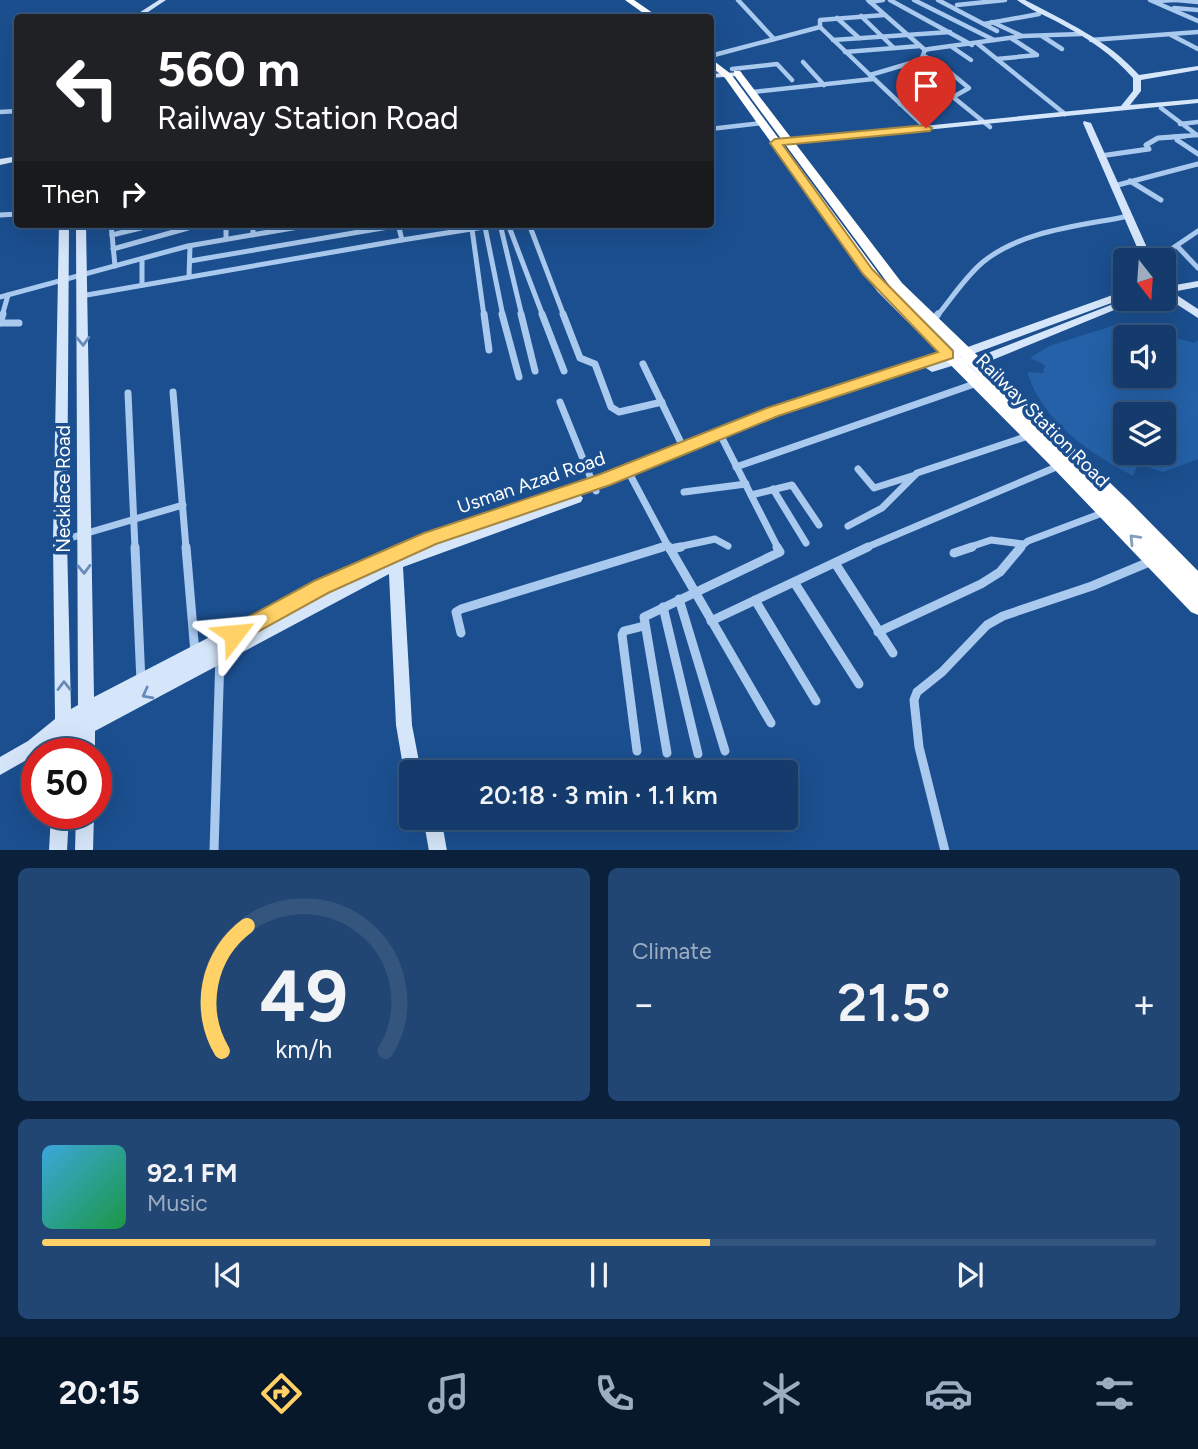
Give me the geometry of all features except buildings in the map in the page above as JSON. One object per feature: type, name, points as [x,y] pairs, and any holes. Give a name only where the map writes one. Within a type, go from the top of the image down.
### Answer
[{"type":"highway","points":[[637,1],[652,14]]},
{"type":"highway","points":[[637,1],[658,14]]},
{"type":"highway","name":"Railway Station Road","points":[[714,59],[762,124],[784,144],[881,269],[933,321],[977,383],[1107,511],[1198,606]]},
{"type":"highway","name":"Railway Station Road","points":[[725,73],[754,92],[784,144],[868,272],[961,357],[1198,584]]},
{"type":"main road","points":[[140,14],[163,0]]},
{"type":"main road","points":[[148,14],[171,0]]},
{"type":"main road","points":[[1014,0],[1108,50]]},
{"type":"main road","points":[[1020,0],[1055,22]]},
{"type":"main road","points":[[1078,34],[1108,50],[1126,64],[1137,78],[1137,91],[1124,108]]},
{"type":"main road","points":[[1137,78],[1198,68]]},
{"type":"main road","points":[[1137,91],[1159,107]]},
{"type":"main road","points":[[784,144],[1198,103]]},
{"type":"main road","points":[[1087,123],[1097,113],[1124,108],[1159,107]]},
{"type":"main road","points":[[1069,116],[1087,123],[1142,248]]},
{"type":"main road","points":[[784,144],[926,128],[988,125]]},
{"type":"main road","name":"Necklace Road","points":[[64,228],[61,281],[60,541],[65,737]]},
{"type":"main road","name":"Necklace Road","points":[[81,228],[88,738]]},
{"type":"main road","points":[[1176,288],[1198,284]]},
{"type":"main road","points":[[1176,298],[1198,314]]},
{"type":"main road","points":[[1049,326],[1113,299]]},
{"type":"main road","points":[[961,357],[1113,306]]},
{"type":"main road","name":"Usman Azad Road","points":[[65,737],[321,587],[390,555],[630,475],[779,417],[961,357]]},
{"type":"main road","name":"Usman Azad Road","points":[[630,475],[772,412],[961,357]]},
{"type":"main road","name":"Usman Azad Road","points":[[65,737],[89,709],[141,683],[196,661],[220,655],[396,563],[594,487]]},
{"type":"main road","points":[[396,563],[404,725],[411,760]]},
{"type":"main road","name":"Usman Azad Road","points":[[0,766],[21,754]]},
{"type":"main road","points":[[58,850],[59,829]]},
{"type":"main road","points":[[84,850],[85,829]]},
{"type":"main road","points":[[434,830],[438,850]]},
{"type":"street","points":[[738,0],[774,39]]},
{"type":"street","points":[[869,1],[883,0]]},
{"type":"street","points":[[890,0],[975,45],[1069,116]]},
{"type":"street","points":[[914,0],[994,41]]},
{"type":"street","points":[[938,0],[997,31]]},
{"type":"street","points":[[957,5],[1005,0]]},
{"type":"street","points":[[869,1],[923,51],[968,86],[962,94],[953,97],[900,104]]},
{"type":"street","points":[[1152,1],[1198,2]]},
{"type":"street","points":[[1152,1],[1198,21]]},
{"type":"street","points":[[1166,8],[1198,10]]},
{"type":"street","points":[[983,24],[1038,14]]},
{"type":"street","points":[[884,15],[820,19],[820,27],[926,128]]},
{"type":"street","points":[[861,16],[894,48]]},
{"type":"street","points":[[837,18],[859,38]]},
{"type":"street","points":[[992,22],[1023,36]]},
{"type":"street","points":[[714,55],[820,27]]},
{"type":"street","points":[[833,40],[950,32]]},
{"type":"street","points":[[1091,40],[1198,32]]},
{"type":"street","points":[[845,52],[894,48],[923,51],[1023,36],[1078,34]]},
{"type":"street","points":[[1169,34],[1198,49]]},
{"type":"street","points":[[1041,35],[1062,49]]},
{"type":"street","points":[[996,59],[1037,55],[1011,38]]},
{"type":"street","points":[[952,47],[971,60]]},
{"type":"street","points":[[754,92],[872,77],[921,60],[923,51]]},
{"type":"street","points":[[803,62],[824,85]]},
{"type":"street","points":[[725,73],[777,64],[792,80]]},
{"type":"street","points":[[953,97],[988,125]]},
{"type":"street","points":[[1159,107],[1179,124],[1198,135]]},
{"type":"street","points":[[1179,124],[1198,122]]},
{"type":"street","points":[[714,129],[762,124]]},
{"type":"street","points":[[1100,156],[1149,149],[1146,145],[1158,138],[1198,135]]},
{"type":"street","points":[[1177,141],[1198,155]]},
{"type":"street","points":[[1114,186],[1198,164]]},
{"type":"street","points":[[1130,181],[1161,200]]},
{"type":"street","points":[[933,321],[980,264],[995,253],[1034,239],[1129,216]]},
{"type":"street","points":[[111,228],[115,266]]},
{"type":"street","points":[[112,235],[141,228]]},
{"type":"street","points":[[113,248],[181,228]]},
{"type":"street","points":[[188,228],[189,277]]},
{"type":"street","points":[[226,228],[226,239]]},
{"type":"street","points":[[253,228],[253,235]]},
{"type":"street","points":[[0,297],[189,246],[253,235],[275,228]]},
{"type":"street","points":[[190,261],[381,228]]},
{"type":"street","points":[[399,228],[402,240]]},
{"type":"street","points":[[81,296],[478,228]]},
{"type":"street","points":[[485,228],[499,303],[519,377]]},
{"type":"street","points":[[505,228],[536,371]]},
{"type":"street","points":[[506,228],[564,371]]},
{"type":"street","points":[[531,228],[580,358],[595,364],[611,407],[619,412],[662,402]]},
{"type":"street","points":[[472,229],[489,350]]},
{"type":"street","points":[[1174,248],[1196,233]]},
{"type":"street","points":[[1177,246],[1198,268]]},
{"type":"street","points":[[142,259],[142,285]]},
{"type":"street","points":[[8,295],[0,323],[19,323]]},
{"type":"street","points":[[643,364],[684,449]]},
{"type":"street","points":[[736,467],[835,435],[977,383]]},
{"type":"street","points":[[173,392],[196,661]]},
{"type":"street","points":[[128,393],[141,683]]},
{"type":"street","points":[[560,402],[594,487]]},
{"type":"street","points":[[858,469],[874,488],[1031,435]]},
{"type":"street","points":[[667,753],[644,626],[645,617],[780,552],[723,440]]},
{"type":"street","points":[[710,621],[835,563],[1061,465]]},
{"type":"street","points":[[630,475],[694,593],[771,723]]},
{"type":"street","points":[[848,526],[882,508],[913,476]]},
{"type":"street","points":[[684,492],[746,484]]},
{"type":"street","points":[[751,495],[792,485],[819,525]]},
{"type":"street","points":[[773,489],[806,543]]},
{"type":"street","points":[[60,541],[183,505]]},
{"type":"street","points":[[954,553],[991,540],[1023,544],[1107,511]]},
{"type":"street","points":[[461,633],[456,612],[461,609],[669,547],[715,539],[728,547]]},
{"type":"street","points":[[878,632],[983,583],[1009,565],[1023,544]]},
{"type":"street","points":[[945,850],[916,735],[914,700],[917,692],[942,672],[987,625],[1003,616],[1092,586],[1154,560]]},
{"type":"street","points":[[835,563],[892,653]]},
{"type":"street","points":[[794,582],[859,684]]},
{"type":"street","points":[[679,599],[725,751]]},
{"type":"street","points":[[755,600],[816,701]]},
{"type":"street","points":[[663,607],[698,754]]},
{"type":"street","points":[[637,751],[622,635],[624,631],[644,626]]},
{"type":"street","points":[[214,850],[220,655]]},
{"type":"shaded area","points":[[1118,324],[1150,325],[1115,325]]},
{"type":"shaded area","points":[[1113,326],[1113,388],[1176,388],[1176,338],[1195,343],[1198,340],[1198,459],[1163,472],[1141,465],[1176,465],[1176,402],[1113,402],[1113,464],[1100,457],[1070,434],[1044,406],[1027,372],[1043,373],[1045,365],[1030,358],[1049,346]]},
{"type":"shaded area","points":[[1114,465],[1138,465],[1133,476]]},
{"type":"route","points":[[234,634],[321,587],[431,538],[604,480],[772,412],[948,354],[897,305],[868,272],[775,143],[926,128]]}]
